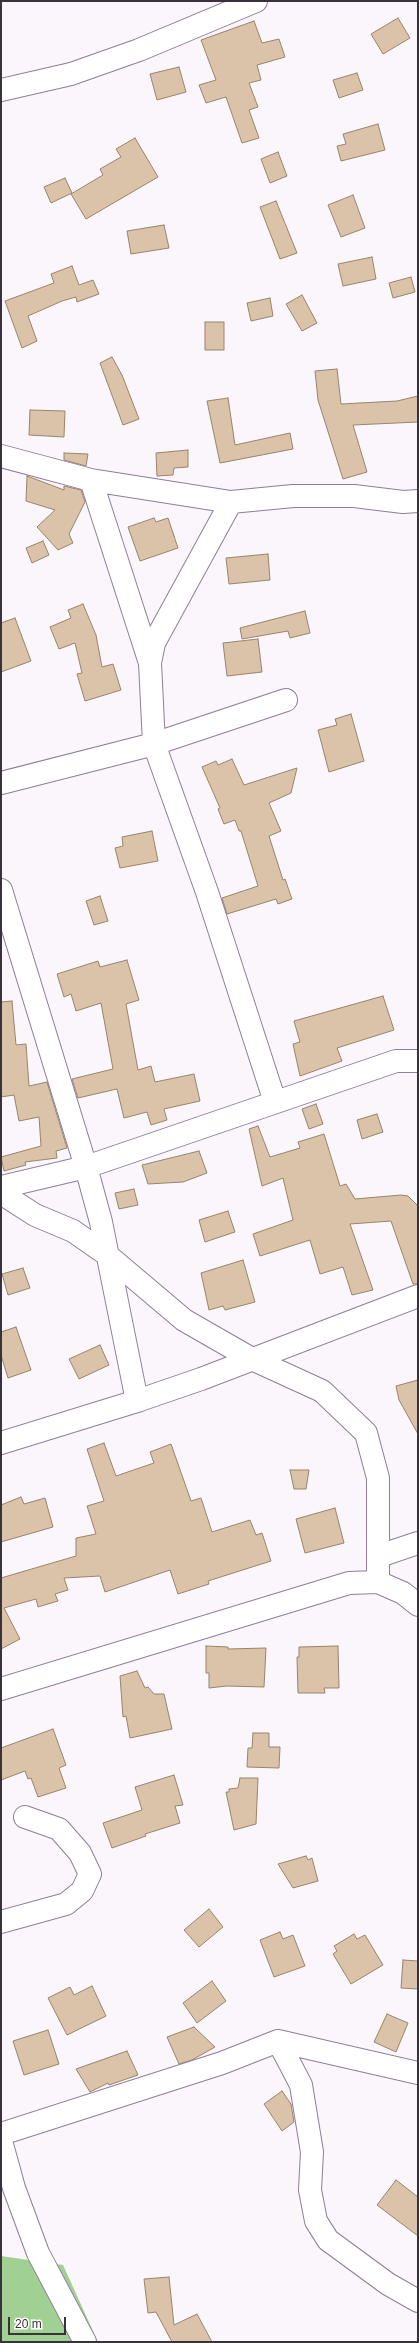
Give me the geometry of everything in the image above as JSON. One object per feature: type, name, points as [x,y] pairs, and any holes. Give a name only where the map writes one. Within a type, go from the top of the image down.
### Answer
[{"type":"street","points":[[1,90],[71,74],[140,50],[256,1]]},
{"type":"street","points":[[1,456],[91,480],[231,502],[293,496],[354,496],[403,502],[418,501]]},
{"type":"street","points":[[91,480],[150,663]]},
{"type":"street","points":[[231,502],[154,644],[150,663],[154,744],[207,892],[275,1102]]},
{"type":"street","points":[[1,783],[154,744],[286,700]]},
{"type":"street","points":[[1,890],[86,1167],[101,1222],[106,1254],[137,1401]]},
{"type":"street","points":[[1,1187],[86,1167],[396,1061],[418,1061]]},
{"type":"street","points":[[1,1193],[35,1215],[73,1231],[106,1254],[184,1320],[252,1359],[322,1391],[366,1433],[378,1478],[378,1582]]},
{"type":"street","points":[[1,1443],[137,1401],[418,1296]]},
{"type":"street","points":[[379,1556],[418,1543]]},
{"type":"street","points":[[1,1689],[349,1583],[378,1582],[403,1593],[418,1605]]},
{"type":"street","points":[[1,1922],[66,1904],[82,1891],[90,1874],[80,1853],[59,1829],[25,1817]]},
{"type":"street","points":[[1,2134],[222,2063],[278,2041],[418,2073]]},
{"type":"street","points":[[278,2041],[301,2085],[312,2152],[310,2190],[316,2221],[328,2240],[388,2284],[418,2301]]},
{"type":"street","points":[[1,2140],[14,2188],[38,2253],[85,2342]]},
{"type":"green space","points":[[1,2256],[63,2265],[98,2342],[1,2342]]},
{"type":"building","points":[[398,18],[410,38],[383,54],[371,34]]},
{"type":"building","points":[[254,21],[262,43],[279,39],[285,57],[257,65],[261,80],[249,83],[258,107],[249,110],[259,138],[242,143],[226,97],[206,103],[199,85],[216,80],[201,40]]},
{"type":"building","points":[[179,67],[186,92],[157,100],[150,74]]},
{"type":"building","points":[[357,73],[363,90],[339,98],[333,80]]},
{"type":"building","points":[[378,124],[385,150],[341,161],[337,146],[346,144],[343,134]]},
{"type":"building","points":[[135,138],[158,177],[86,219],[71,194],[103,175],[100,169],[121,157],[116,149]]},
{"type":"building","points":[[278,152],[287,176],[270,183],[261,159]]},
{"type":"building","points":[[65,178],[72,193],[51,203],[44,187]]},
{"type":"building","points":[[353,195],[365,228],[341,237],[328,205]]},
{"type":"building","points":[[276,201],[297,253],[280,259],[260,207]]},
{"type":"building","points":[[164,225],[169,248],[131,254],[127,231]]},
{"type":"building","points":[[372,257],[376,279],[343,286],[338,264]]},
{"type":"building","points":[[72,266],[79,285],[93,280],[99,294],[77,302],[76,297],[62,301],[28,316],[37,341],[22,348],[5,301],[54,283],[51,274]]},
{"type":"building","points":[[411,277],[415,292],[393,298],[389,283]]},
{"type":"building","points":[[302,295],[317,323],[302,331],[286,304]]},
{"type":"building","points":[[270,298],[273,316],[251,321],[247,303]]},
{"type":"building","points":[[205,322],[224,322],[224,350],[205,350]]},
{"type":"building","points":[[112,357],[122,375],[139,419],[123,425],[100,363]]},
{"type":"building","points":[[337,369],[341,404],[397,401],[418,396],[418,422],[353,425],[367,472],[343,479],[318,400],[315,371]]},
{"type":"building","points":[[228,398],[235,445],[290,433],[293,449],[220,463],[207,401]]},
{"type":"building","points":[[30,410],[65,411],[64,437],[29,435]]},
{"type":"building","points":[[188,450],[188,467],[174,468],[173,475],[157,476],[156,453]]},
{"type":"building","points":[[64,453],[88,454],[86,466],[64,460]]},
{"type":"building","points":[[27,476],[64,490],[64,486],[81,490],[85,502],[69,534],[73,543],[58,550],[37,527],[55,510],[26,501]]},
{"type":"building","points":[[154,518],[156,522],[168,518],[178,548],[140,561],[128,527]]},
{"type":"building","points":[[43,541],[49,555],[32,563],[26,548]]},
{"type":"building","points":[[268,554],[270,580],[229,584],[226,558]]},
{"type":"building","points":[[83,604],[96,635],[102,667],[113,664],[121,690],[85,701],[77,674],[82,673],[75,643],[59,649],[50,627],[71,618],[68,610]]},
{"type":"building","points":[[305,611],[310,633],[290,638],[288,631],[242,639],[240,628]]},
{"type":"building","points":[[15,618],[31,661],[1,672],[1,623]]},
{"type":"building","points":[[258,639],[262,672],[227,676],[223,643]]},
{"type":"building","points":[[351,714],[364,761],[329,772],[318,730],[337,725],[335,719]]},
{"type":"building","points":[[232,759],[244,785],[297,768],[291,793],[269,803],[281,831],[269,836],[283,880],[285,879],[292,899],[278,904],[276,899],[227,914],[222,898],[258,886],[241,831],[239,831],[235,820],[224,824],[218,809],[220,808],[202,767],[216,761],[218,765]]},
{"type":"building","points":[[152,831],[158,861],[120,868],[115,848],[123,846],[122,837]]},
{"type":"building","points":[[100,896],[108,921],[94,925],[86,901]]},
{"type":"building","points":[[127,960],[139,1000],[126,1004],[138,1070],[151,1066],[155,1082],[194,1074],[200,1101],[164,1109],[167,1120],[151,1125],[147,1112],[124,1118],[117,1089],[78,1098],[72,1079],[113,1069],[101,1003],[76,1011],[71,994],[64,997],[57,974],[98,961],[100,967]]},
{"type":"building","points":[[383,996],[394,1030],[337,1048],[342,1061],[300,1076],[293,1044],[300,1042],[294,1021]]},
{"type":"building","points":[[12,1001],[16,1045],[26,1044],[29,1086],[47,1082],[67,1148],[56,1151],[57,1158],[25,1162],[26,1165],[4,1171],[1,1157],[41,1146],[39,1117],[19,1121],[14,1095],[1,1097],[1,1002]]},
{"type":"building","points":[[316,1104],[323,1124],[309,1129],[302,1109]]},
{"type":"building","points":[[377,1114],[383,1132],[362,1139],[357,1120]]},
{"type":"building","points":[[258,1126],[270,1157],[300,1148],[298,1142],[324,1134],[340,1186],[346,1184],[355,1199],[401,1195],[408,1196],[418,1206],[418,1284],[413,1284],[391,1221],[350,1224],[373,1290],[352,1295],[343,1267],[320,1274],[310,1240],[260,1256],[253,1234],[293,1220],[283,1178],[262,1186],[249,1129]]},
{"type":"building","points":[[199,1151],[207,1173],[183,1182],[148,1184],[142,1165]]},
{"type":"building","points":[[134,1189],[138,1205],[119,1209],[115,1193]]},
{"type":"building","points":[[228,1211],[235,1232],[205,1242],[199,1220]]},
{"type":"building","points":[[243,1260],[255,1302],[225,1310],[223,1306],[209,1310],[201,1273]]},
{"type":"building","points":[[23,1268],[30,1288],[8,1295],[2,1274]]},
{"type":"building","points":[[16,1327],[31,1370],[8,1378],[1,1355],[1,1332]]},
{"type":"building","points":[[100,1345],[109,1365],[79,1379],[69,1359]]},
{"type":"building","points":[[418,1380],[418,1434],[399,1400],[396,1386]]},
{"type":"building","points":[[104,1443],[116,1476],[154,1463],[150,1452],[171,1444],[191,1501],[201,1498],[212,1532],[250,1520],[256,1535],[262,1533],[271,1561],[208,1581],[209,1584],[178,1594],[170,1570],[105,1592],[100,1576],[64,1578],[68,1590],[55,1594],[58,1601],[38,1607],[36,1599],[4,1608],[20,1639],[1,1649],[1,1578],[76,1556],[76,1538],[96,1534],[87,1506],[104,1501],[87,1449]]},
{"type":"building","points":[[290,1470],[309,1470],[306,1489],[294,1489]]},
{"type":"building","points":[[21,1497],[24,1504],[45,1498],[53,1527],[1,1542],[1,1505]]},
{"type":"building","points":[[335,1508],[344,1543],[305,1553],[296,1519]]},
{"type":"building","points":[[206,1646],[228,1647],[228,1649],[266,1648],[264,1687],[227,1686],[209,1688],[209,1673],[206,1673]]},
{"type":"building","points":[[338,1646],[339,1688],[324,1688],[325,1693],[298,1693],[297,1657],[299,1657],[299,1647]]},
{"type":"building","points":[[137,1671],[145,1688],[148,1687],[154,1694],[164,1694],[172,1729],[130,1738],[126,1716],[123,1717],[120,1676]]},
{"type":"building","points":[[53,1729],[66,1765],[59,1768],[66,1788],[38,1797],[31,1778],[28,1779],[25,1771],[1,1780],[1,1748]]},
{"type":"building","points":[[253,1733],[269,1733],[269,1747],[280,1747],[279,1768],[247,1767],[248,1748],[252,1748]]},
{"type":"building","points":[[174,1775],[183,1805],[175,1806],[180,1823],[145,1834],[146,1836],[112,1848],[103,1823],[142,1810],[135,1787]]},
{"type":"building","points":[[240,1778],[258,1778],[256,1824],[234,1830],[226,1792],[229,1792],[229,1789],[238,1788]]},
{"type":"building","points":[[306,1856],[308,1860],[312,1858],[318,1881],[293,1888],[278,1864]]},
{"type":"building","points":[[209,1909],[223,1927],[199,1947],[184,1930]]},
{"type":"building","points":[[280,1932],[283,1939],[293,1935],[305,1966],[274,1977],[260,1940]]},
{"type":"building","points":[[354,1934],[357,1939],[365,1935],[383,1965],[351,1984],[333,1954],[337,1951],[334,1946]]},
{"type":"building","points":[[403,1960],[418,1961],[418,1989],[401,1988]]},
{"type":"building","points":[[212,1981],[226,2001],[197,2023],[183,2003]]},
{"type":"building","points":[[92,1986],[106,2016],[67,2035],[48,1998],[70,1987],[74,1995]]},
{"type":"building","points":[[387,2014],[408,2023],[396,2052],[374,2042]]},
{"type":"building","points":[[194,2027],[215,2047],[192,2060],[179,2064],[167,2037]]},
{"type":"building","points":[[48,2030],[59,2064],[24,2075],[13,2041]]},
{"type":"building","points":[[127,2051],[138,2075],[109,2085],[108,2083],[90,2092],[76,2069]]},
{"type":"building","points":[[282,2091],[291,2104],[294,2122],[282,2131],[264,2104]]},
{"type":"building","points":[[396,2180],[418,2197],[418,2236],[377,2205]]},
{"type":"building","points":[[169,2277],[174,2325],[197,2314],[212,2342],[172,2342],[156,2312],[148,2313],[144,2279]]}]
